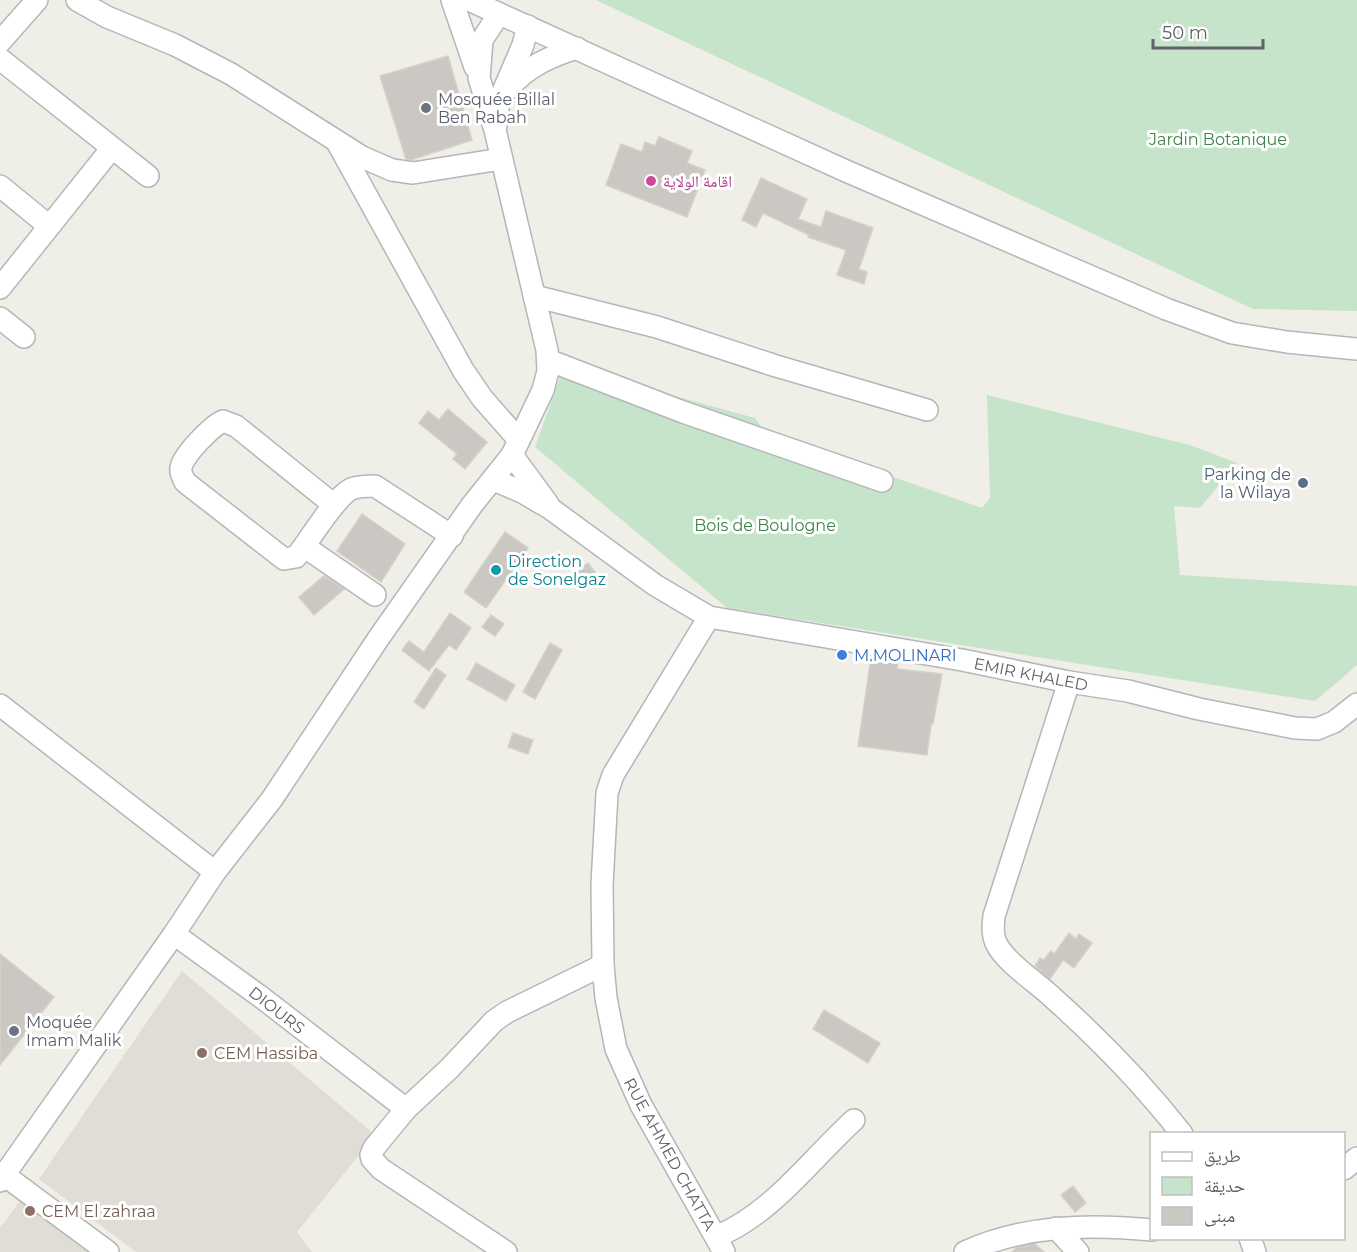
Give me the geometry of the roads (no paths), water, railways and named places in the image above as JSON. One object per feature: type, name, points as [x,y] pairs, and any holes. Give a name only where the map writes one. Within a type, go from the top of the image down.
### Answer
[{"type":"street","points":[[0,42],[37,0]]},
{"type":"street","points":[[77,0],[107,17],[175,45],[231,74],[362,157],[392,170],[413,173],[501,159]]},
{"type":"street","points":[[108,1252],[2,1178],[215,872],[272,799],[378,639],[472,505],[494,480],[516,448],[543,390],[548,360],[534,296],[495,130],[452,0]]},
{"type":"street","points":[[469,0],[846,171],[1166,309],[1232,333],[1287,342],[1357,349]]},
{"type":"street","points":[[479,78],[482,40],[499,14]]},
{"type":"street","points":[[495,130],[499,101],[523,45],[528,26]]},
{"type":"street","points":[[499,101],[512,84],[529,69],[557,54],[577,48]]},
{"type":"street","points":[[0,59],[148,176]]},
{"type":"street","points":[[337,141],[463,370],[516,448],[551,509]]},
{"type":"street","points":[[0,288],[112,148]]},
{"type":"street","points":[[0,186],[50,226]]},
{"type":"street","points":[[534,296],[657,327],[776,366],[927,410]]},
{"type":"street","points":[[0,318],[24,337]]},
{"type":"street","points":[[548,360],[694,416],[882,482]]},
{"type":"street","points":[[334,505],[236,426],[223,421],[208,432],[181,465],[180,472],[185,482],[284,559],[296,557],[334,505],[349,490],[362,485],[375,486],[452,536]]},
{"type":"street","points":[[494,480],[522,492],[551,509]]},
{"type":"street","name":"EMIR KHALED","points":[[551,509],[655,585],[709,617],[1128,691],[1199,709],[1295,728],[1317,729],[1334,722],[1357,704]]},
{"type":"street","points":[[304,546],[375,595]]},
{"type":"street","name":"RUE AHMED CHATTA","points":[[709,617],[613,775],[607,793],[602,885],[603,965],[610,1025],[616,1049],[641,1105],[720,1244]]},
{"type":"street","points":[[1069,682],[994,916],[993,932],[996,944],[1006,956],[1053,997],[1113,1055],[1180,1132]]},
{"type":"street","points":[[0,705],[215,872]]},
{"type":"street","name":"DIOURS","points":[[174,934],[261,997],[406,1109]]},
{"type":"street","points":[[506,1252],[381,1169],[371,1155],[374,1148],[406,1109],[450,1068],[494,1021],[507,1012],[603,965]]},
{"type":"street","points":[[720,1244],[730,1231],[774,1202],[854,1119]]},
{"type":"street","points":[[1345,1168],[1357,1158]]},
{"type":"street","points":[[965,1252],[987,1242],[1018,1233],[1056,1228],[1150,1230]]},
{"type":"street","points":[[1056,1228],[1078,1252]]},
{"type":"place","name":"Mosquée Billal Ben Rabah","points":[[426,108]]},
{"type":"place","name":"اقامة الولاية","points":[[651,181]]},
{"type":"place","name":"Parking de la Wilaya","points":[[1303,483]]},
{"type":"place","name":"Direction de Sonelgaz","points":[[496,570]]},
{"type":"place","name":"M.MOLINARI","points":[[842,655]]},
{"type":"place","name":"Moquée Imam Malik","points":[[14,1031]]},
{"type":"place","name":"CEM Hassiba","points":[[202,1053]]},
{"type":"place","name":"CEM El zahraa","points":[[30,1211]]},
{"type":"park label","name":"Jardin Botanique","points":[[1218,139]]},
{"type":"park label","name":"Bois de Boulogne","points":[[765,525]]}]
